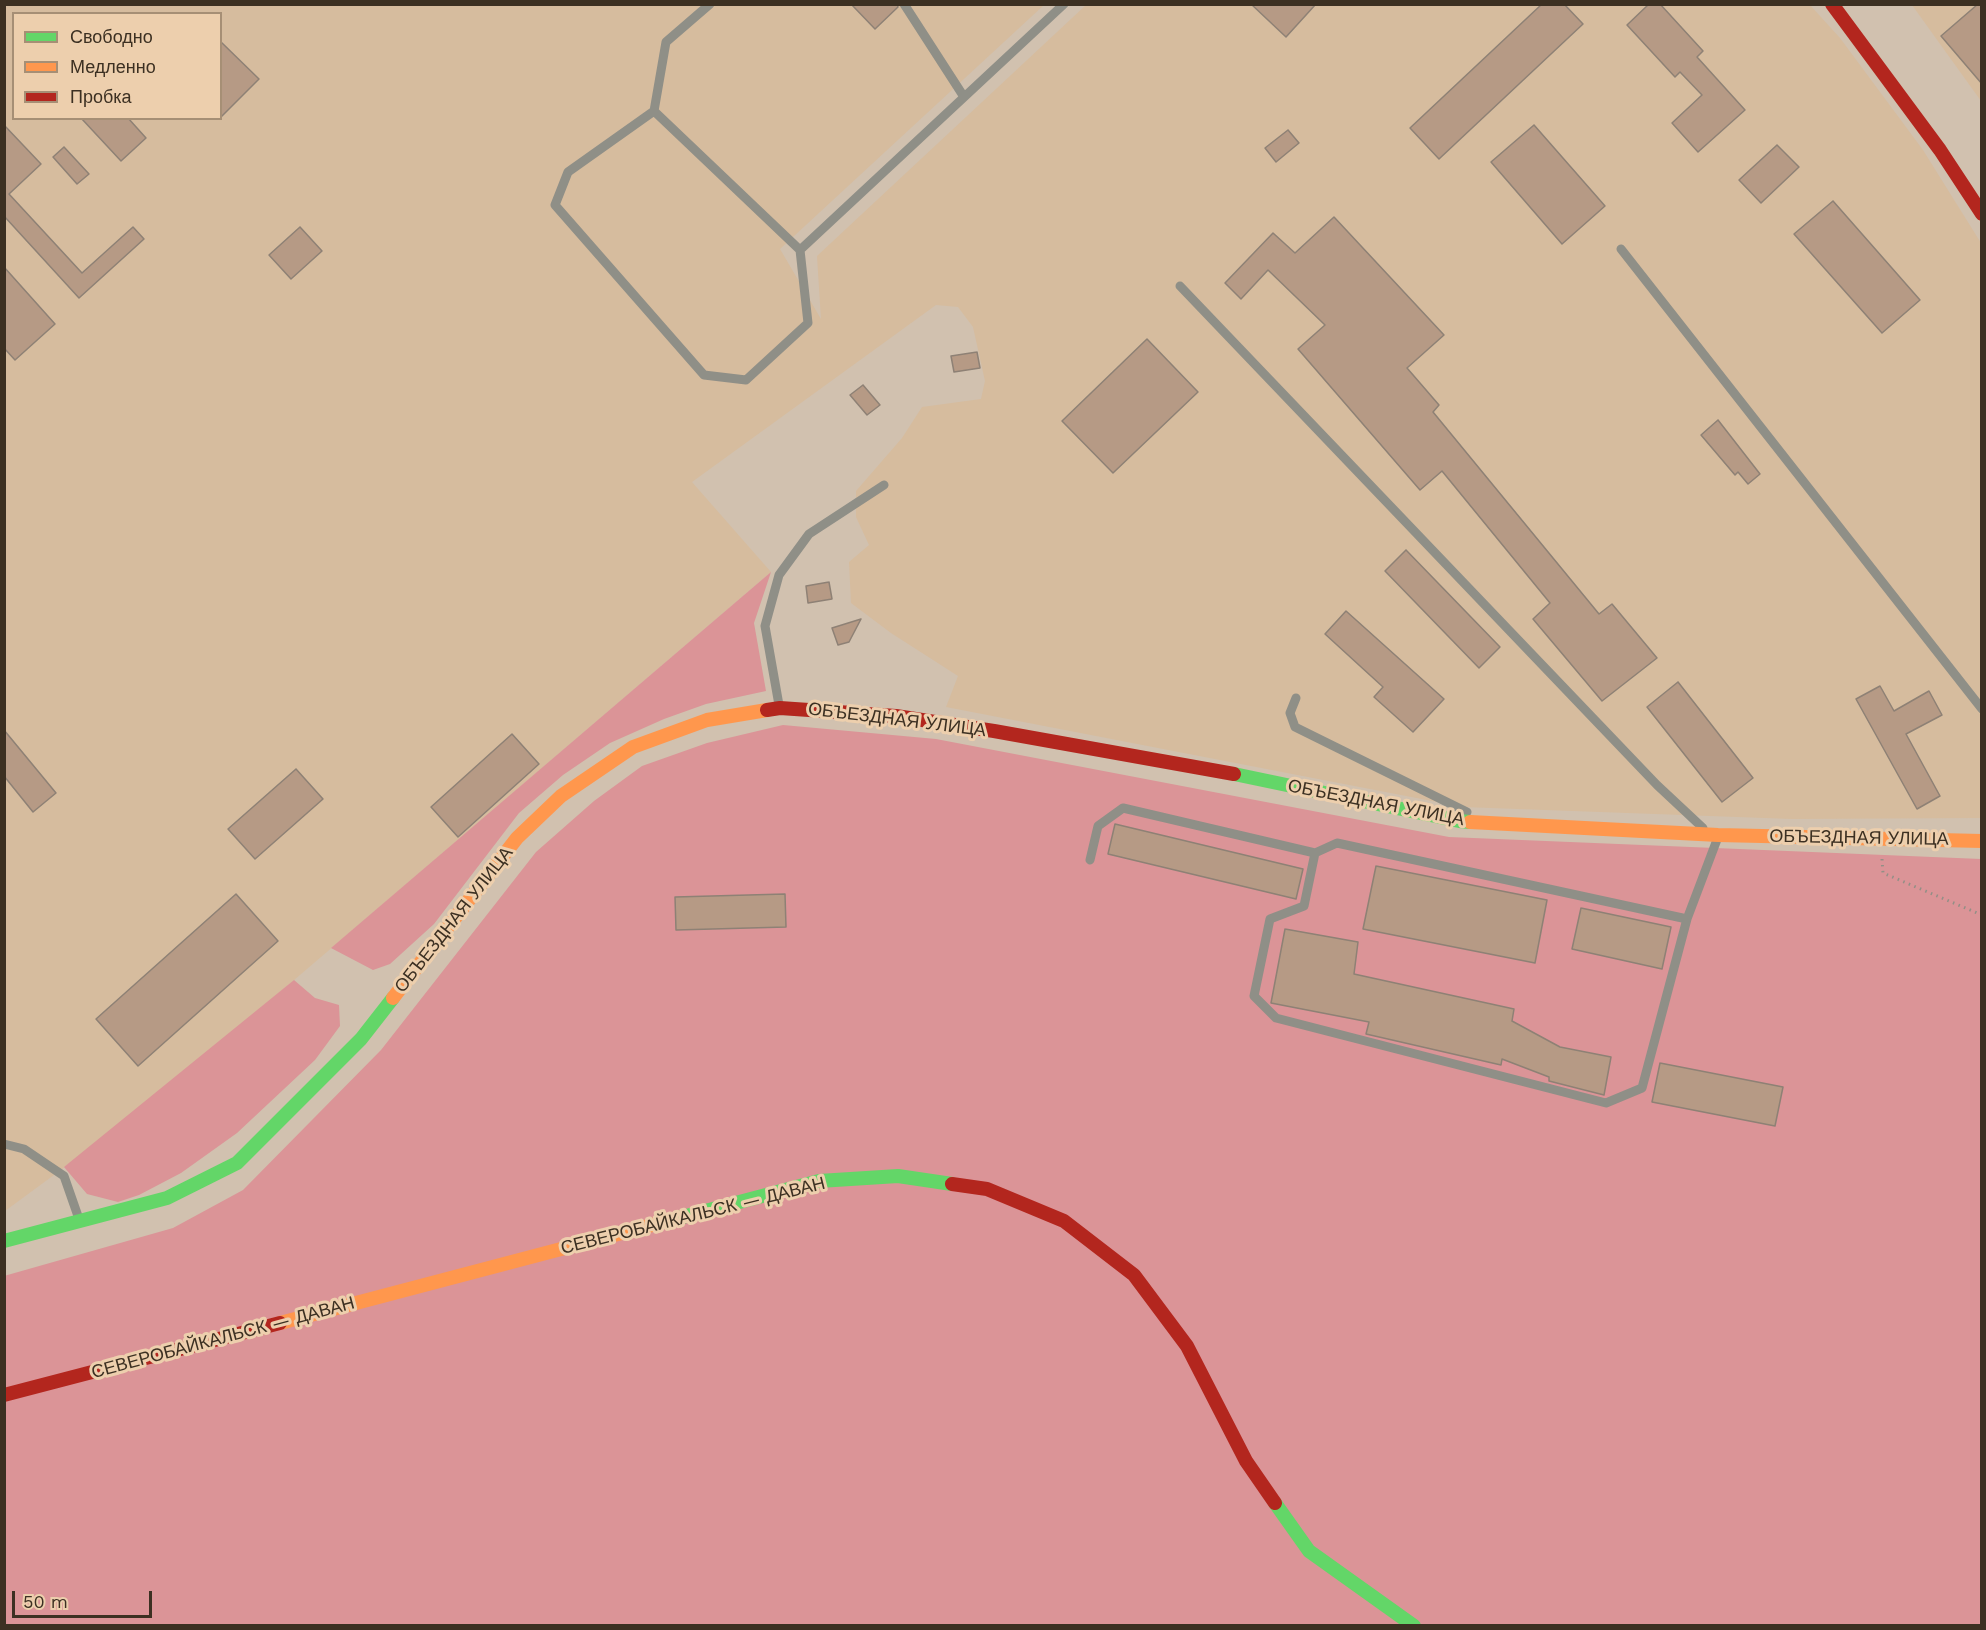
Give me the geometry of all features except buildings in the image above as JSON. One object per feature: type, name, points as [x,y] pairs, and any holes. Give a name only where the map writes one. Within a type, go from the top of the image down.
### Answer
[{"type":"street","points":[[1832,4],[1940,150],[1982,214]]},
{"type":"street","name":"ОБЪЕЗДНАЯ УЛИЦА","points":[[4,1241],[167,1198],[237,1163],[361,1039],[517,838],[561,796],[633,747],[707,720],[780,708],[896,716],[994,731],[1229,774],[1459,821],[1714,834],[1982,841]]},
{"type":"street","name":"СЕВЕРОБАЙКАЛЬСК — ДАВАН","points":[[4,1395],[819,1181],[898,1176],[987,1189],[1065,1221],[1134,1275],[1187,1346],[1246,1461],[1309,1551],[1414,1626]]},
{"type":"lane","points":[[654,111],[800,250],[808,323],[746,380],[704,375],[555,205],[568,172],[654,111],[666,42],[710,4]]},
{"type":"lane","points":[[904,4],[964,97]]},
{"type":"lane","points":[[800,250],[1064,4]]},
{"type":"lane","points":[[1621,249],[1982,709]]},
{"type":"lane","points":[[1180,286],[1649,777],[1714,834],[1687,919],[1642,1088],[1606,1103],[1276,1018],[1254,996],[1270,919],[1304,906],[1315,853]]},
{"type":"lane","points":[[780,708],[765,626],[779,575],[809,534],[884,485]]},
{"type":"lane","points":[[1296,698],[1290,713],[1295,728],[1488,823]]},
{"type":"lane","points":[[1090,860],[1098,826],[1123,808],[1315,853],[1337,843],[1687,919]]},
{"type":"lane","points":[[4,1144],[24,1149],[64,1176],[79,1221]]},
{"type":"path","points":[[1881,839],[1883,873],[1982,915]]},
{"type":"shaded area","points":[[5,5],[1044,5],[780,249],[821,319],[817,256],[1086,5],[1810,5],[1840,38],[1923,150],[1981,243],[1981,818],[1792,819],[1463,807],[946,707],[958,676],[891,633],[851,603],[849,562],[869,545],[856,517],[856,491],[902,438],[922,407],[981,399],[985,381],[973,327],[958,307],[936,305],[692,482],[771,572],[141,1111],[5,1211]]},
{"type":"shaded area","points":[[1912,5],[1981,5],[1981,101]]},
{"type":"shaded area","points":[[771,572],[754,623],[766,691],[706,704],[664,719],[610,743],[563,775],[519,813],[434,924],[390,964],[373,970],[331,948]]},
{"type":"shaded area","points":[[783,725],[936,739],[1449,837],[1981,859],[1981,1625],[5,1625],[4,1276],[173,1228],[243,1190],[381,1050],[536,852],[594,801],[642,766],[707,743]]},
{"type":"shaded area","points":[[294,980],[315,998],[339,1005],[340,1026],[315,1060],[237,1133],[181,1173],[139,1195],[118,1202],[87,1194],[64,1167]]},
{"type":"traffic: fast","points":[[1234,774],[1470,822]]},
{"type":"traffic: fast","points":[[4,1241],[167,1198],[237,1163],[361,1039],[393,998]]},
{"type":"traffic: fast","points":[[656,1224],[819,1181],[898,1176],[952,1184]]},
{"type":"traffic: fast","points":[[1275,1503],[1309,1551],[1414,1626]]},
{"type":"traffic: slow","points":[[393,998],[517,838],[561,796],[633,747],[707,720],[767,710]]},
{"type":"traffic: slow","points":[[1470,822],[1718,835],[1982,841]]},
{"type":"traffic: slow","points":[[280,1323],[656,1224]]},
{"type":"traffic: jam","points":[[1832,4],[1940,150],[1982,214]]},
{"type":"traffic: jam","points":[[767,710],[780,708],[896,716],[1234,774]]},
{"type":"traffic: jam","points":[[952,1184],[987,1189],[1064,1221],[1134,1275],[1187,1346],[1246,1461],[1275,1503]]},
{"type":"traffic: jam","points":[[4,1395],[280,1323]]}]
